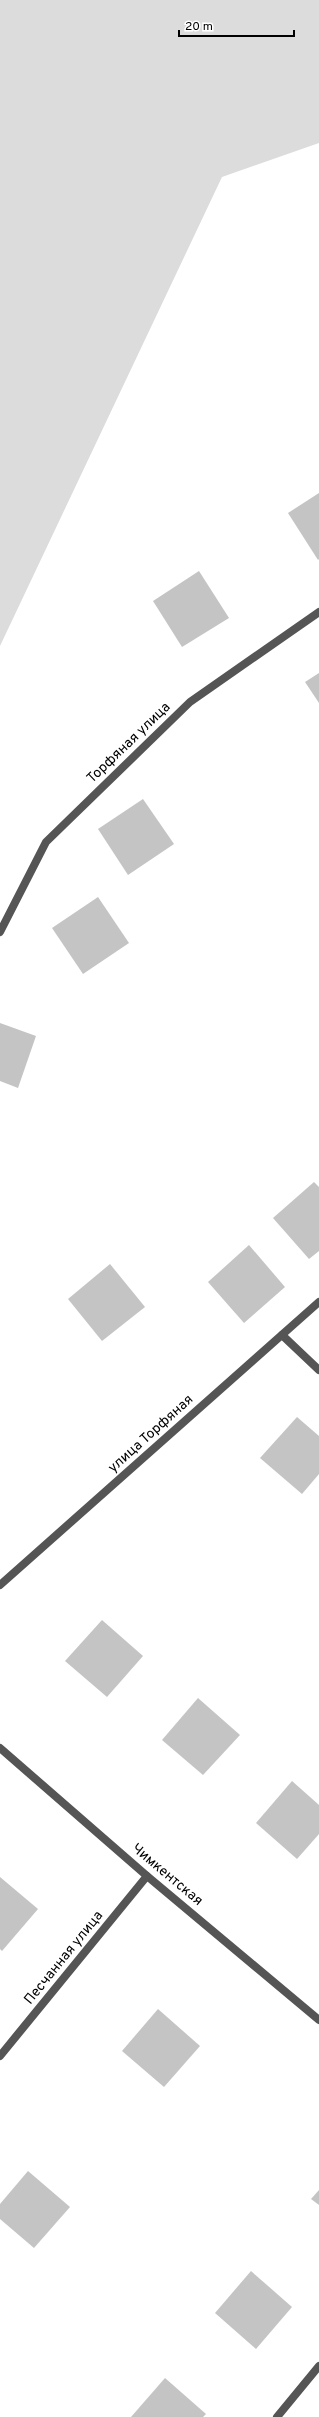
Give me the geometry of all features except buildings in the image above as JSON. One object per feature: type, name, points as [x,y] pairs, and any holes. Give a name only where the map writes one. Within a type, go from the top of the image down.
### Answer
[{"type":"street","name":"Торфяная улица","points":[[0,932],[46,842],[190,702],[319,612]]},
{"type":"street","name":"улица Торфяная","points":[[0,1585],[319,1302]]},
{"type":"street","points":[[282,1335],[319,1370]]},
{"type":"street","name":"Чимкентская","points":[[0,1748],[147,1876],[319,2020]]},
{"type":"street","name":"Песчанная улица","points":[[0,2056],[147,1876]]},
{"type":"street","points":[[277,2417],[319,2366]]},
{"type":"shaded area","points":[[0,0],[319,0],[319,143],[222,177],[0,646]]}]
